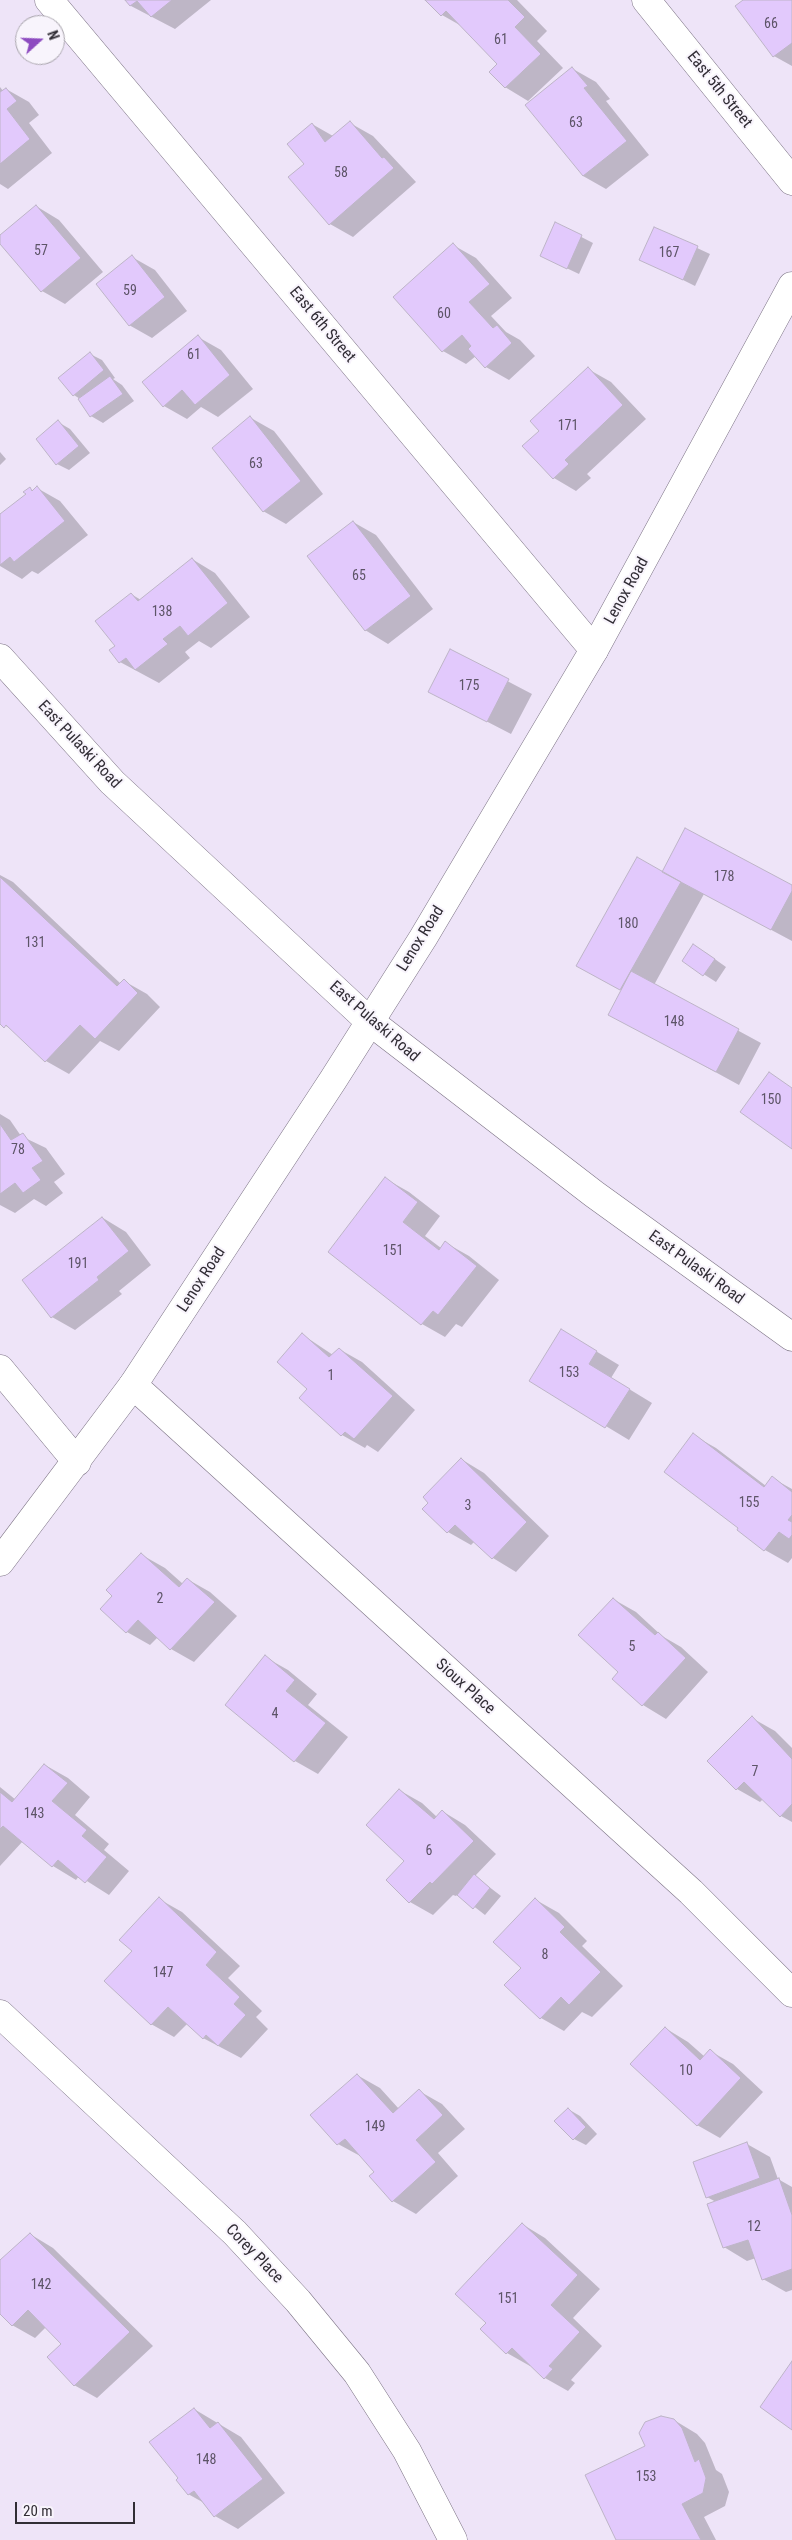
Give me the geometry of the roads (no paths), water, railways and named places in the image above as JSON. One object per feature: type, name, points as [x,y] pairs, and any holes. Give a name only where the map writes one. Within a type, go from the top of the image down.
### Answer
[{"type":"street","name":"East 6th Street","points":[[49,0],[594,650]]},
{"type":"street","name":"East 5th Street","points":[[646,0],[792,181]]},
{"type":"street","name":"Lenox Road","points":[[0,1562],[133,1385],[333,1080],[368,1020],[422,938],[594,650],[792,286]]},
{"type":"street","name":"East Pulaski Road","points":[[0,658],[112,782],[368,1020],[594,1194],[792,1336]]},
{"type":"street","points":[[0,1369],[77,1462]]},
{"type":"street","name":"Sioux Place","points":[[133,1385],[691,1892],[792,1993]]},
{"type":"street","name":"Corey Place","points":[[0,2014],[235,2233],[298,2301],[357,2374],[407,2451],[452,2540]]}]
